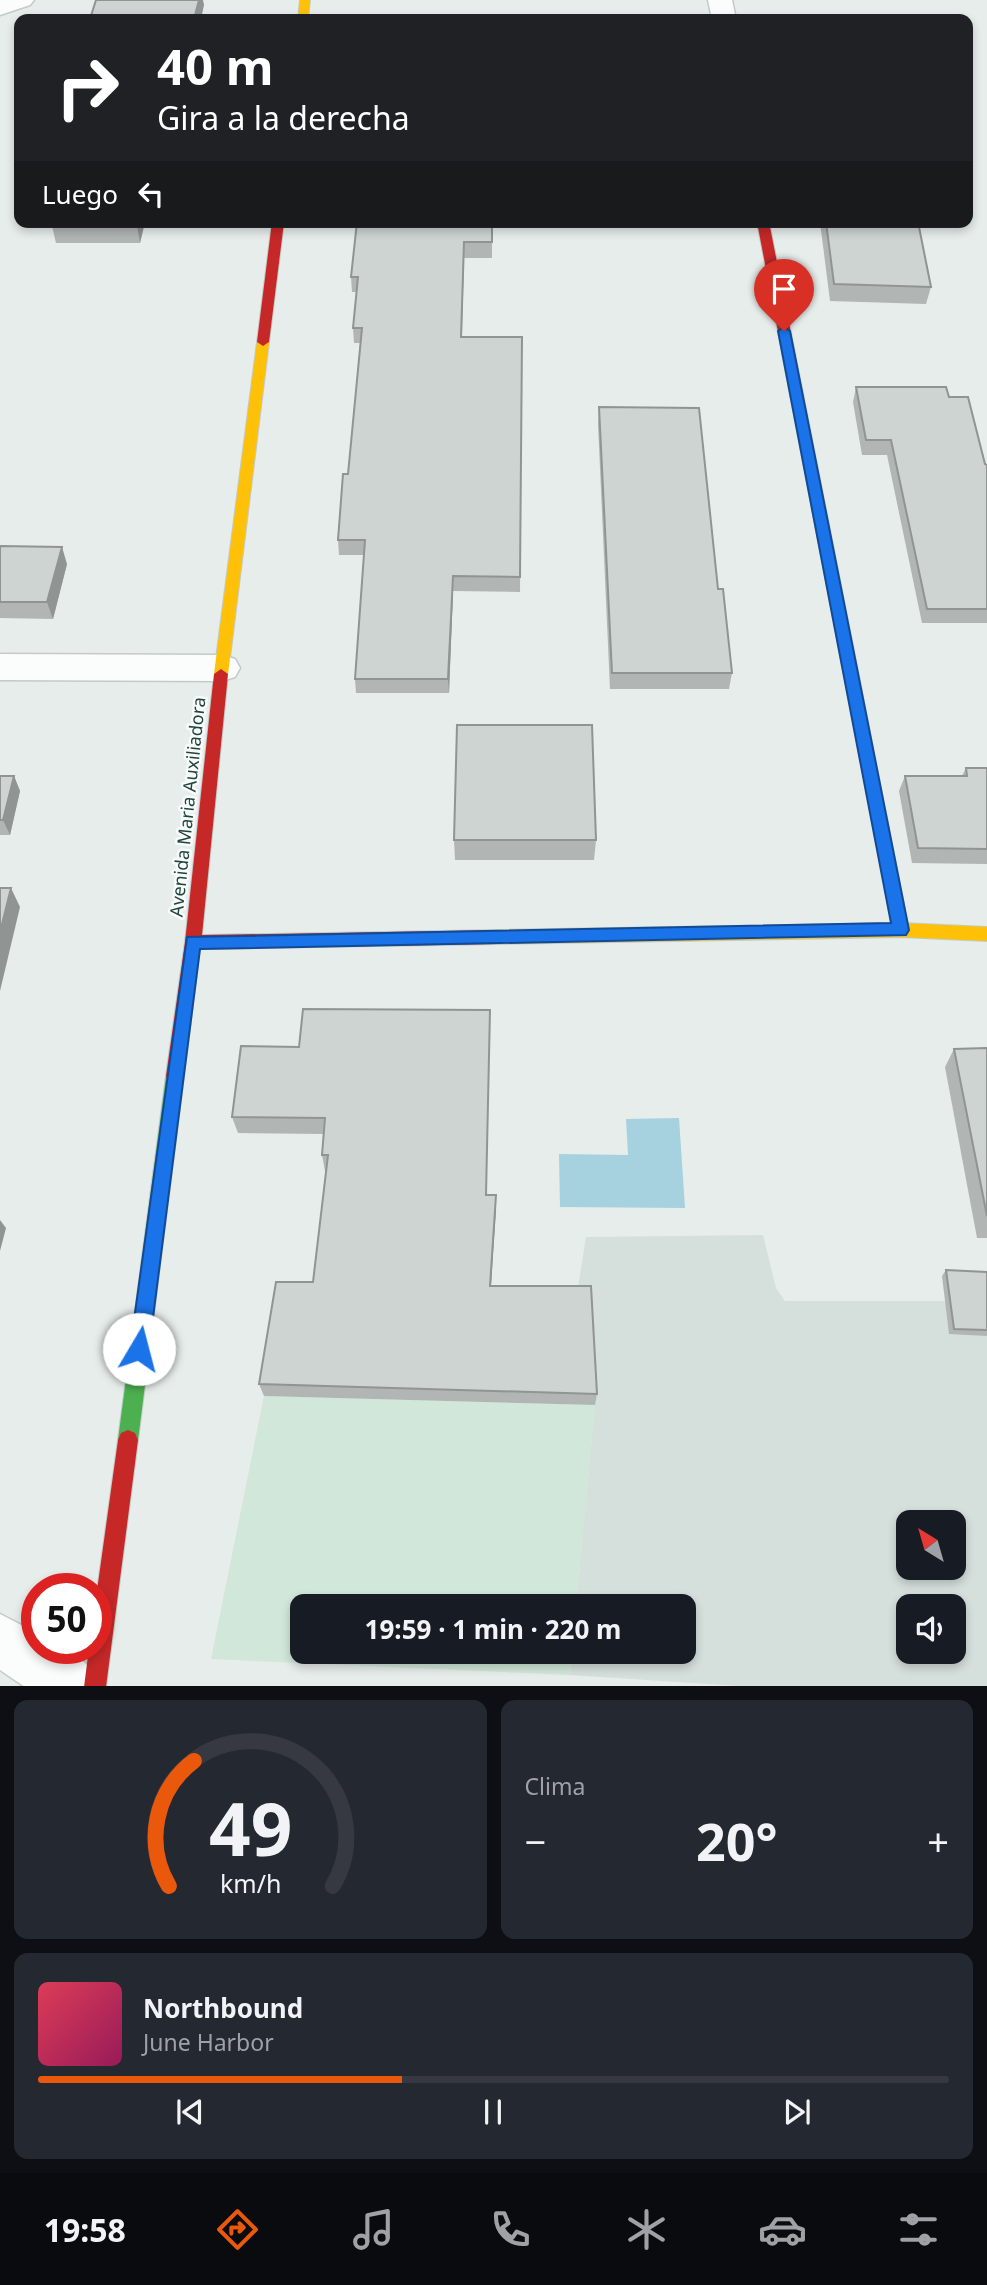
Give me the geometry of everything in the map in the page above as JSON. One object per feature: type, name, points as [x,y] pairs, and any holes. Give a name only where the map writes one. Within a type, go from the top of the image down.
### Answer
[{"type":"street","points":[[0,8],[22,0]]},
{"type":"street","name":"Avenida Maria Auxiliadora","points":[[95,1686],[193,942],[222,668],[277,228]]},
{"type":"street","points":[[764,228],[901,930]]},
{"type":"street","points":[[0,667],[222,668]]},
{"type":"street","points":[[193,942],[901,930],[987,934]]},
{"type":"street","points":[[0,1640],[74,1686]]},
{"type":"shaded area","points":[[763,1235],[776,1288],[785,1301],[945,1301],[987,1336],[987,1686],[739,1686],[570,1675],[571,1664],[696,1664],[696,1594],[577,1594],[595,1405],[576,1300],[586,1237]]},
{"type":"green space","points":[[264,1396],[595,1405],[577,1594],[290,1594],[290,1663],[211,1659]]},
{"type":"green space","points":[[323,1664],[571,1664],[570,1675]]},
{"type":"water","points":[[679,1118],[685,1208],[560,1207],[559,1154],[628,1155],[626,1119]]},
{"type":"building","points":[[96,0],[199,0],[195,14],[92,14]]},
{"type":"building","points":[[356,228],[492,228],[492,242],[464,242],[461,337],[522,337],[520,577],[453,576],[448,679],[355,679],[365,540],[338,540],[343,474],[348,474],[362,328],[353,328],[358,277],[351,277]]},
{"type":"building","points":[[827,228],[919,228],[931,287],[834,284]]},
{"type":"building","points":[[856,387],[946,387],[949,397],[968,397],[987,465],[987,609],[927,609],[891,440],[866,440]]},
{"type":"building","points":[[599,407],[699,408],[718,589],[723,589],[732,673],[612,673]]},
{"type":"building","points":[[0,546],[62,547],[47,602],[0,602]]},
{"type":"building","points":[[457,725],[592,725],[596,840],[454,840]]},
{"type":"building","points":[[966,768],[987,768],[987,849],[918,848],[905,776],[967,776]]},
{"type":"building","points":[[0,776],[14,776],[3,820],[0,820]]},
{"type":"building","points":[[0,888],[11,888],[0,932]]},
{"type":"building","points":[[303,1009],[490,1010],[486,1195],[496,1195],[490,1286],[591,1286],[597,1394],[259,1384],[276,1282],[313,1282],[328,1155],[322,1155],[325,1118],[232,1117],[241,1046],[299,1047]]},
{"type":"building","points":[[987,1048],[987,1216],[954,1049]]},
{"type":"building","points":[[946,1270],[987,1272],[987,1330],[954,1329]]},
{"type":"traffic: fast","points":[[826,545],[901,930]]},
{"type":"traffic: fast","points":[[128,1440],[175,1076]]},
{"type":"traffic: slow","points":[[304,14],[305,0]]},
{"type":"traffic: slow","points":[[221,674],[263,342]]},
{"type":"traffic: slow","points":[[500,937],[901,930],[987,934]]},
{"type":"traffic: jam","points":[[263,342],[277,228]]},
{"type":"traffic: jam","points":[[764,228],[826,545]]},
{"type":"traffic: jam","points":[[175,1076],[193,942],[221,674]]},
{"type":"traffic: jam","points":[[193,942],[500,937]]},
{"type":"traffic: jam","points":[[95,1686],[128,1440]]},
{"type":"route","points":[[139,1349],[193,942],[901,930],[784,331]]}]
